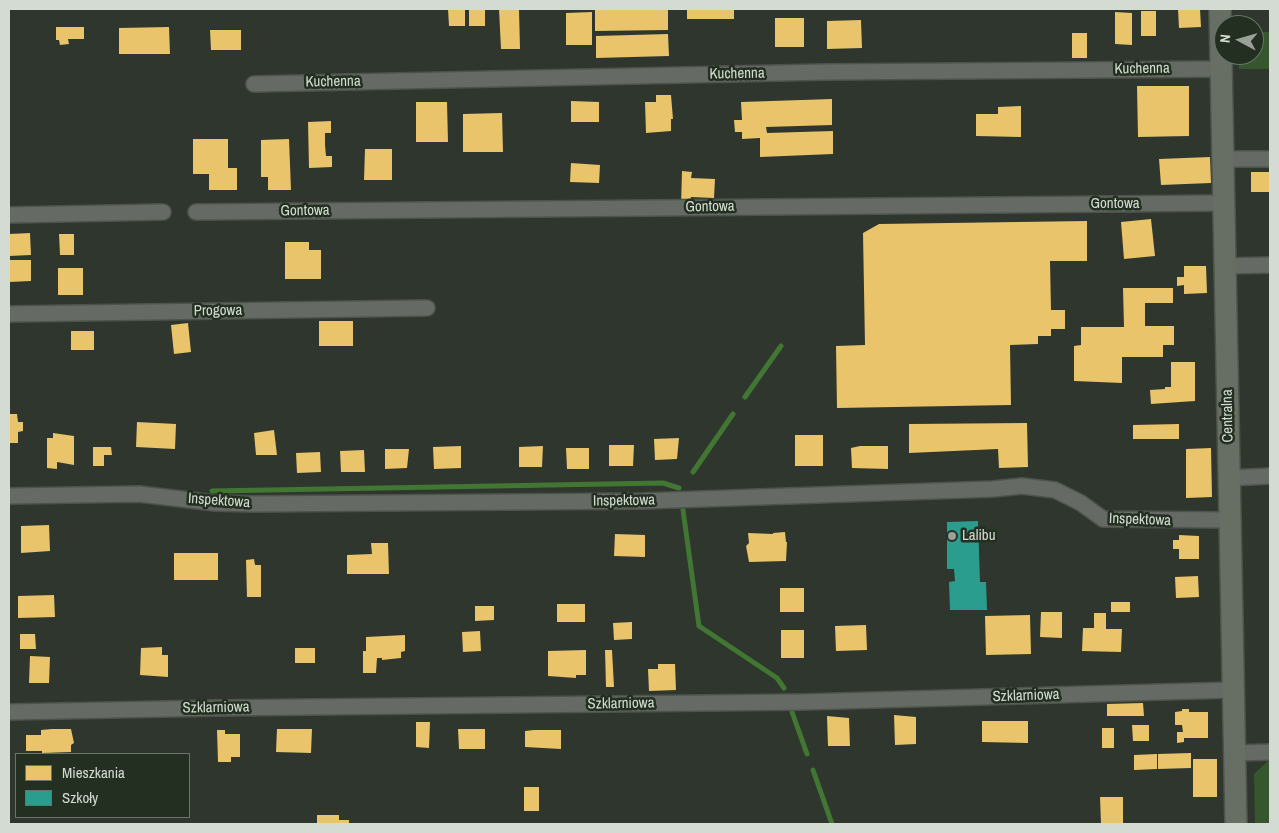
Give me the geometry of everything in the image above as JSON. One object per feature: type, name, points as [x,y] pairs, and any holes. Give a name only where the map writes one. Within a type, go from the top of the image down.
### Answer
[{"type":"street","name":"Centralna","points":[[1220,9],[1236,824]]},
{"type":"street","name":"Kuchenna","points":[[254,84],[826,72],[1221,69]]},
{"type":"street","points":[[1223,159],[1270,159]]},
{"type":"street","name":"Gontowa","points":[[196,212],[1224,203]]},
{"type":"street","points":[[9,215],[163,212]]},
{"type":"street","points":[[1224,266],[1270,265]]},
{"type":"street","name":"Progowa","points":[[9,314],[427,308]]},
{"type":"street","points":[[1230,478],[1270,476]]},
{"type":"street","name":"Inspektowa","points":[[9,496],[139,494],[215,503],[253,504],[633,502],[994,489],[1022,486],[1055,490],[1081,503],[1102,519],[1230,520]]},
{"type":"street","name":"Szklarniowa","points":[[9,712],[803,702],[1233,690]]},
{"type":"street","points":[[1235,753],[1270,752]]},
{"type":"green space","points":[[1264,32],[1270,32],[1270,69],[1239,69],[1239,65],[1264,65]]},
{"type":"green space","points":[[1270,759],[1270,824],[1255,824],[1254,774]]},
{"type":"building: Mieszkania","points":[[448,9],[465,9],[465,26],[449,26]]},
{"type":"building: Mieszkania","points":[[469,9],[485,9],[485,26],[469,26]]},
{"type":"building: Mieszkania","points":[[499,9],[519,9],[520,49],[501,49]]},
{"type":"building: Mieszkania","points":[[595,9],[668,9],[668,30],[595,31]]},
{"type":"building: Mieszkania","points":[[687,9],[734,9],[734,19],[687,19]]},
{"type":"building: Mieszkania","points":[[1178,9],[1200,9],[1201,27],[1179,28]]},
{"type":"building: Mieszkania","points":[[1141,11],[1156,11],[1156,36],[1141,36]]},
{"type":"building: Mieszkania","points":[[592,12],[592,45],[566,45],[566,13]]},
{"type":"building: Mieszkania","points":[[1115,12],[1132,13],[1132,45],[1115,44]]},
{"type":"building: Mieszkania","points":[[775,18],[804,18],[804,47],[775,47]]},
{"type":"building: Mieszkania","points":[[861,20],[862,48],[827,49],[827,21]]},
{"type":"building: Mieszkania","points":[[56,27],[84,27],[84,39],[68,39],[69,44],[60,45],[59,40],[56,40]]},
{"type":"building: Mieszkania","points":[[169,27],[170,54],[119,54],[119,28]]},
{"type":"building: Mieszkania","points":[[210,30],[241,30],[241,50],[211,50]]},
{"type":"building: Mieszkania","points":[[1072,33],[1087,33],[1087,58],[1072,58]]},
{"type":"building: Mieszkania","points":[[668,34],[669,56],[596,58],[596,36]]},
{"type":"building: Mieszkania","points":[[1137,86],[1189,86],[1189,136],[1138,137]]},
{"type":"building: Mieszkania","points":[[656,95],[671,95],[673,119],[671,119],[671,131],[646,133],[645,102],[656,102]]},
{"type":"building: Mieszkania","points":[[832,99],[832,125],[766,127],[767,133],[833,131],[833,154],[760,157],[760,138],[742,139],[742,132],[735,132],[734,120],[742,120],[741,102]]},
{"type":"building: Mieszkania","points":[[571,101],[599,102],[599,122],[571,122]]},
{"type":"building: Mieszkania","points":[[416,102],[447,102],[448,142],[416,142]]},
{"type":"building: Mieszkania","points":[[1021,106],[1021,137],[976,136],[976,114],[998,114],[998,107]]},
{"type":"building: Mieszkania","points":[[502,113],[503,152],[463,152],[463,114]]},
{"type":"building: Mieszkania","points":[[331,121],[331,133],[325,133],[325,145],[326,156],[332,156],[332,167],[309,168],[308,122]]},
{"type":"building: Mieszkania","points":[[193,139],[228,139],[228,168],[237,168],[237,190],[209,190],[209,174],[193,174]]},
{"type":"building: Mieszkania","points":[[289,139],[291,190],[268,190],[268,177],[261,177],[261,140]]},
{"type":"building: Mieszkania","points":[[365,149],[392,149],[392,180],[364,180]]},
{"type":"building: Mieszkania","points":[[1210,157],[1211,183],[1161,185],[1159,159]]},
{"type":"building: Mieszkania","points":[[571,163],[600,165],[599,183],[570,182]]},
{"type":"building: Mieszkania","points":[[682,171],[692,172],[691,178],[715,179],[714,198],[691,197],[690,206],[681,206]]},
{"type":"building: Mieszkania","points":[[1251,172],[1270,172],[1270,192],[1251,192]]},
{"type":"building: Mieszkania","points":[[1151,219],[1155,256],[1124,259],[1121,222]]},
{"type":"building: Mieszkania","points":[[1087,221],[1087,261],[1050,261],[1051,310],[1065,310],[1065,329],[1051,329],[1051,336],[1038,336],[1038,344],[1010,345],[1011,405],[837,408],[836,346],[865,345],[863,233],[879,224]]},
{"type":"building: Mieszkania","points":[[30,233],[31,255],[9,256],[9,234]]},
{"type":"building: Mieszkania","points":[[59,234],[74,234],[74,255],[60,255]]},
{"type":"building: Mieszkania","points":[[285,242],[309,242],[309,250],[321,250],[321,279],[285,279]]},
{"type":"building: Mieszkania","points":[[9,260],[31,260],[31,281],[9,282]]},
{"type":"building: Mieszkania","points":[[1184,266],[1206,266],[1207,293],[1184,294],[1184,285],[1177,286],[1177,277],[1184,277]]},
{"type":"building: Mieszkania","points":[[58,268],[83,268],[83,295],[58,295]]},
{"type":"building: Mieszkania","points":[[1123,288],[1173,288],[1173,303],[1145,303],[1145,326],[1174,326],[1174,345],[1163,345],[1163,357],[1122,357],[1122,383],[1074,381],[1074,346],[1081,345],[1081,327],[1124,327]]},
{"type":"building: Mieszkania","points":[[319,321],[353,321],[353,346],[319,346]]},
{"type":"building: Mieszkania","points":[[188,323],[191,352],[174,354],[171,325]]},
{"type":"building: Mieszkania","points":[[71,331],[94,331],[94,350],[71,350]]},
{"type":"building: Mieszkania","points":[[1171,362],[1195,362],[1195,401],[1151,404],[1150,390],[1171,387]]},
{"type":"building: Mieszkania","points":[[9,414],[17,414],[18,422],[23,422],[23,431],[18,432],[18,443],[9,443]]},
{"type":"building: Mieszkania","points":[[137,422],[176,424],[175,449],[136,447]]},
{"type":"building: Mieszkania","points":[[1027,423],[1028,467],[999,468],[998,449],[909,453],[909,424]]},
{"type":"building: Mieszkania","points":[[1179,424],[1179,439],[1133,439],[1133,425]]},
{"type":"building: Mieszkania","points":[[274,430],[277,455],[256,455],[254,433]]},
{"type":"building: Mieszkania","points":[[53,433],[74,436],[74,465],[57,462],[57,469],[47,468],[47,438],[53,438]]},
{"type":"building: Mieszkania","points":[[795,435],[823,435],[823,466],[795,466]]},
{"type":"building: Mieszkania","points":[[679,438],[677,459],[655,460],[654,439]]},
{"type":"building: Mieszkania","points":[[609,445],[634,445],[633,466],[609,466]]},
{"type":"building: Mieszkania","points":[[461,446],[461,468],[434,469],[433,447]]},
{"type":"building: Mieszkania","points":[[543,446],[542,467],[519,467],[519,447]]},
{"type":"building: Mieszkania","points":[[860,446],[888,446],[888,469],[852,468],[851,448]]},
{"type":"building: Mieszkania","points":[[93,447],[111,447],[112,455],[104,455],[104,466],[93,466]]},
{"type":"building: Mieszkania","points":[[566,448],[589,448],[589,469],[567,469]]},
{"type":"building: Mieszkania","points":[[1211,448],[1212,497],[1186,498],[1186,449]]},
{"type":"building: Mieszkania","points":[[385,449],[409,449],[407,468],[385,469]]},
{"type":"building: Mieszkania","points":[[364,450],[365,472],[341,472],[340,451]]},
{"type":"building: Mieszkania","points":[[320,452],[321,472],[297,473],[296,453]]},
{"type":"building: Mieszkania","points":[[49,525],[50,551],[21,553],[21,526]]},
{"type":"building: Mieszkania","points":[[785,532],[787,542],[786,561],[749,562],[746,546],[749,543],[748,533],[773,534]]},
{"type":"building: Mieszkania","points":[[615,534],[645,535],[645,557],[614,556]]},
{"type":"building: Mieszkania","points":[[1179,535],[1199,536],[1199,559],[1179,559],[1179,549],[1173,549],[1173,540],[1179,540]]},
{"type":"building: Mieszkania","points":[[371,543],[388,543],[389,574],[347,574],[347,555],[372,554]]},
{"type":"building: Mieszkania","points":[[174,553],[218,553],[218,580],[174,580]]},
{"type":"building: Mieszkania","points":[[254,559],[255,565],[261,565],[261,597],[247,597],[246,560]]},
{"type":"building: Mieszkania","points":[[1198,576],[1199,597],[1176,598],[1175,577]]},
{"type":"building: Mieszkania","points":[[780,588],[804,588],[804,612],[780,612]]},
{"type":"building: Mieszkania","points":[[54,595],[55,617],[18,618],[18,596]]},
{"type":"building: Mieszkania","points":[[1111,602],[1130,602],[1130,612],[1111,612]]},
{"type":"building: Mieszkania","points":[[557,604],[585,604],[585,622],[557,622]]},
{"type":"building: Mieszkania","points":[[475,606],[494,606],[494,620],[475,621]]},
{"type":"building: Mieszkania","points":[[1041,612],[1062,612],[1062,638],[1040,637]]},
{"type":"building: Mieszkania","points":[[1094,613],[1106,613],[1106,629],[1122,629],[1121,652],[1082,651],[1083,628],[1094,628]]},
{"type":"building: Mieszkania","points":[[1030,615],[1031,654],[986,655],[985,616]]},
{"type":"building: Mieszkania","points":[[632,622],[632,639],[614,640],[613,623]]},
{"type":"building: Mieszkania","points":[[866,625],[867,650],[836,651],[835,626]]},
{"type":"building: Mieszkania","points":[[781,630],[804,630],[804,658],[781,658]]},
{"type":"building: Mieszkania","points":[[480,631],[481,651],[463,652],[462,632]]},
{"type":"building: Mieszkania","points":[[20,634],[35,634],[36,649],[20,649]]},
{"type":"building: Mieszkania","points":[[405,635],[405,651],[401,652],[401,658],[382,660],[382,658],[377,658],[376,673],[363,673],[363,651],[366,651],[366,637]]},
{"type":"building: Mieszkania","points":[[162,647],[162,655],[168,655],[168,677],[140,675],[141,648]]},
{"type":"building: Mieszkania","points":[[295,648],[315,648],[315,663],[295,663]]},
{"type":"building: Mieszkania","points":[[586,650],[586,675],[576,675],[576,678],[548,676],[548,651]]},
{"type":"building: Mieszkania","points":[[605,650],[612,650],[614,687],[606,687]]},
{"type":"building: Mieszkania","points":[[30,656],[50,657],[49,683],[29,683]]},
{"type":"building: Mieszkania","points":[[658,664],[675,664],[676,690],[649,691],[648,669],[658,669]]},
{"type":"building: Mieszkania","points":[[1143,703],[1144,716],[1107,716],[1107,704]]},
{"type":"building: Mieszkania","points":[[1182,709],[1189,709],[1189,712],[1208,712],[1208,738],[1184,738],[1184,742],[1177,743],[1177,732],[1183,732],[1182,725],[1175,725],[1175,712],[1182,711]]},
{"type":"building: Mieszkania","points":[[894,715],[916,717],[916,744],[895,745]]},
{"type":"building: Mieszkania","points":[[827,716],[849,718],[850,746],[828,746]]},
{"type":"building: Mieszkania","points":[[982,721],[1028,721],[1028,743],[982,742]]},
{"type":"building: Mieszkania","points":[[416,722],[430,722],[429,748],[416,747]]},
{"type":"building: Mieszkania","points":[[1132,725],[1149,725],[1149,741],[1133,741]]},
{"type":"building: Mieszkania","points":[[1102,728],[1114,728],[1114,748],[1102,748]]},
{"type":"building: Mieszkania","points":[[71,729],[74,743],[71,745],[71,752],[42,753],[42,751],[26,751],[26,735],[41,735],[41,730]]},
{"type":"building: Mieszkania","points":[[277,729],[312,729],[311,753],[276,752]]},
{"type":"building: Mieszkania","points":[[458,729],[485,729],[485,749],[459,749]]},
{"type":"building: Mieszkania","points":[[217,730],[225,730],[225,734],[240,734],[240,757],[231,757],[231,762],[218,762]]},
{"type":"building: Mieszkania","points":[[561,730],[561,749],[525,747],[525,731]]},
{"type":"building: Mieszkania","points":[[1191,753],[1191,768],[1158,769],[1158,754]]},
{"type":"building: Mieszkania","points":[[1157,754],[1157,769],[1134,770],[1134,755]]},
{"type":"building: Mieszkania","points":[[1193,759],[1217,759],[1217,797],[1193,797]]},
{"type":"building: Mieszkania","points":[[524,787],[539,787],[539,811],[524,811]]},
{"type":"building: Mieszkania","points":[[1100,797],[1123,797],[1123,824],[1101,824]]},
{"type":"building: Mieszkania","points":[[317,815],[339,815],[339,820],[349,820],[349,824],[317,824]]},
{"type":"building: Szkoły","points":[[978,521],[980,582],[986,582],[987,610],[950,610],[949,582],[955,581],[954,569],[947,569],[947,522]]},
{"type":"waterway","points":[[745,397],[781,346]]},
{"type":"waterway","points":[[693,472],[733,414]]},
{"type":"waterway","points":[[212,491],[663,483],[679,488]]},
{"type":"waterway","points":[[683,510],[699,626],[777,678],[784,688]]},
{"type":"waterway","points":[[792,712],[807,754]]},
{"type":"waterway","points":[[813,770],[832,824]]},
{"type":"place","name":"Lalibu","points":[[952,536]]}]
